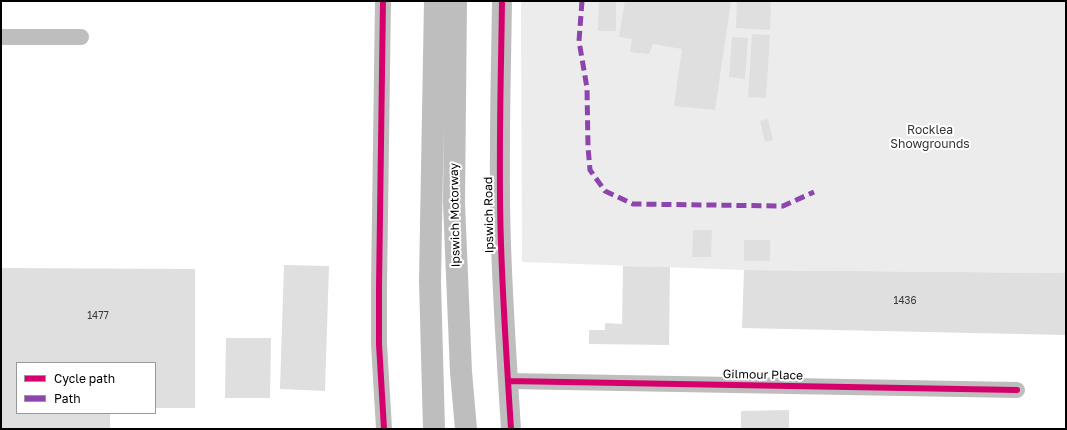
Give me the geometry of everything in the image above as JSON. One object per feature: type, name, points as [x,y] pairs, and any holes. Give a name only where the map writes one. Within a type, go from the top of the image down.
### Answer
[{"type":"highway","name":"Ipswich Motorway","points":[[434,429],[430,281],[435,1]]},
{"type":"highway","name":"Ipswich Motorway","points":[[456,1],[454,203],[461,372],[466,429]]},
{"type":"street","points":[[383,1],[379,344],[384,429]]},
{"type":"street","name":"Ipswich Road","points":[[502,1],[499,163],[500,243],[511,429]]},
{"type":"street","points":[[1,37],[81,37]]},
{"type":"street","name":"Gilmour Place","points":[[508,381],[1017,390]]},
{"type":"green space","name":"Rocklea Showgrounds","points":[[521,1],[1066,1],[1066,273],[744,270],[522,262]]},
{"type":"building","points":[[599,1],[616,1],[616,31],[598,31]]},
{"type":"building","points":[[625,1],[731,1],[715,110],[674,106],[682,49],[653,44],[649,54],[630,52],[632,39],[619,37]]},
{"type":"building","points":[[771,1],[770,30],[736,28],[737,2]]},
{"type":"building","points":[[752,34],[770,35],[766,98],[748,97]]},
{"type":"building","points":[[732,37],[748,38],[745,79],[729,77]]},
{"type":"building","points":[[768,119],[773,140],[765,142],[760,121]]},
{"type":"building","points":[[693,230],[712,230],[711,257],[692,257]]},
{"type":"building","points":[[744,240],[770,240],[770,261],[744,261]]},
{"type":"building","points":[[284,265],[329,266],[325,391],[280,389]]},
{"type":"building","points":[[623,266],[670,267],[669,345],[589,344],[589,330],[605,330],[605,323],[622,324]]},
{"type":"building","points":[[1,268],[195,269],[195,408],[156,408],[156,362],[16,362],[16,414],[110,414],[110,429],[1,429]]},
{"type":"building","points":[[744,270],[1066,273],[1066,335],[742,328]]},
{"type":"building","points":[[226,338],[271,338],[270,398],[225,398]]},
{"type":"building","points":[[789,410],[789,429],[741,429],[741,411]]},
{"type":"marked path","points":[[582,1],[579,41],[587,88],[590,170],[605,191],[633,204],[783,206],[814,192]]},
{"type":"cycle path","points":[[383,1],[379,344],[384,429]]},
{"type":"cycle path","points":[[502,1],[500,214],[511,429]]},
{"type":"cycle path","points":[[508,381],[1017,390]]}]
